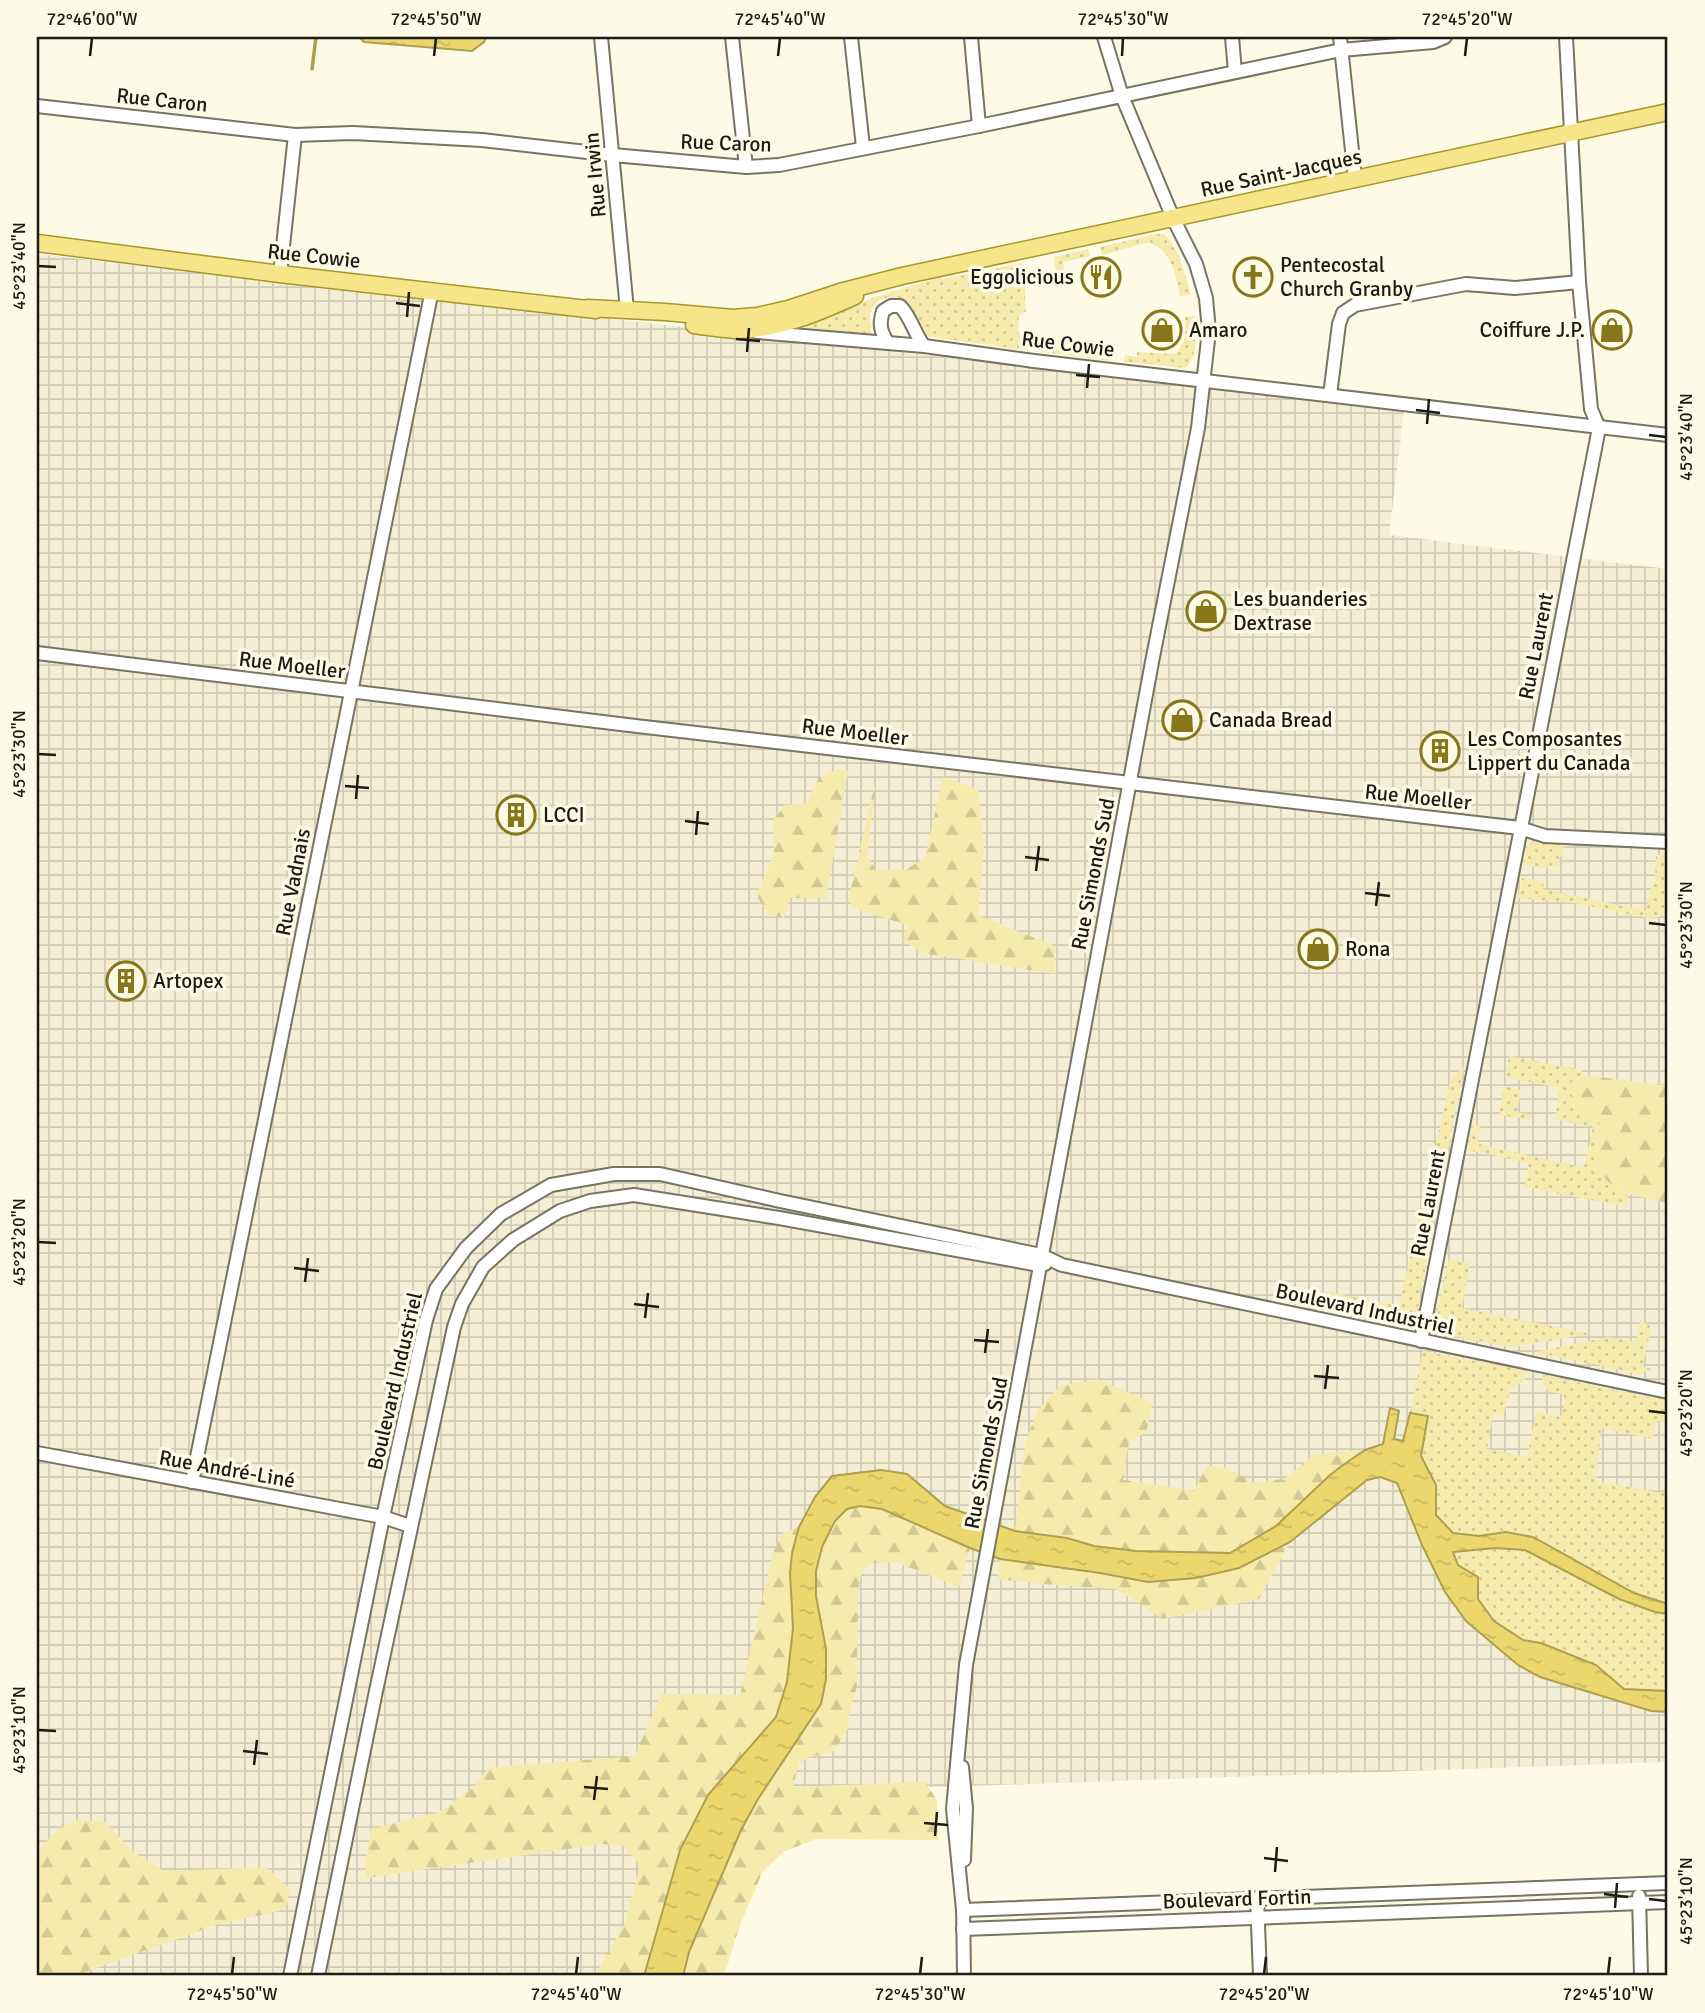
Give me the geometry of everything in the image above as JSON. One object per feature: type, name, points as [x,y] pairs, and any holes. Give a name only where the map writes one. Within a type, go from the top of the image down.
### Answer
[{"type":"main road","name":"Rue Saint-Jacques","points":[[627,310],[733,318],[757,316],[902,275],[1668,112]]},
{"type":"main road","name":"Rue Cowie","points":[[37,243],[280,274],[588,308],[736,330]]},
{"type":"main road","name":"Rue Saint-Jacques","points":[[736,330],[768,327],[805,318],[902,275]]},
{"type":"main road","name":"Rue Cowie","points":[[588,308],[627,310]]},
{"type":"street","name":"Rue Irwin","points":[[601,37],[627,310]]},
{"type":"street","points":[[732,37],[746,167]]},
{"type":"street","points":[[851,37],[863,147]]},
{"type":"street","points":[[971,37],[979,126]]},
{"type":"street","name":"Rue Simonds Sud","points":[[964,1976],[962,1910],[953,1809],[966,1665],[1129,784],[1198,428],[1209,331],[1206,298],[1196,264],[1173,218],[1122,96],[1104,37]]},
{"type":"street","points":[[1232,37],[1235,72]]},
{"type":"street","points":[[1340,37],[1355,179]]},
{"type":"street","name":"Rue Caron","points":[[37,106],[295,135],[353,133],[482,140],[746,167],[779,165],[979,126],[1341,50],[1433,42],[1445,37]]},
{"type":"street","name":"Rue Laurent","points":[[1421,1341],[1599,428],[1591,409],[1580,282],[1566,37]]},
{"type":"street","points":[[280,274],[295,135]]},
{"type":"street","points":[[1330,395],[1339,324],[1343,313],[1355,305],[1466,284],[1516,288],[1580,282]]},
{"type":"street","name":"Rue Vadnais","points":[[192,1482],[432,290]]},
{"type":"street","points":[[888,343],[882,333],[880,321],[883,311],[891,306],[900,306],[907,313],[914,333],[924,346]]},
{"type":"street","name":"Rue Cowie","points":[[736,330],[924,346],[1668,435]]},
{"type":"street","name":"Rue Moeller","points":[[37,653],[1129,784],[1520,828],[1545,836],[1668,842]]},
{"type":"street","name":"Boulevard Industriel","points":[[290,1976],[383,1517],[426,1320],[436,1289],[466,1248],[501,1214],[551,1185],[614,1174],[660,1174],[1040,1260]]},
{"type":"street","name":"Boulevard Industriel","points":[[318,1976],[410,1526],[454,1327],[462,1304],[483,1268],[513,1240],[560,1211],[590,1201],[634,1195],[1055,1262],[1668,1392]]},
{"type":"street","name":"Rue André-Liné","points":[[37,1453],[383,1517],[410,1526]]},
{"type":"street","name":"Boulevard Fortin","points":[[962,1910],[1668,1883]]},
{"type":"street","points":[[1639,1884],[1641,1976]]},
{"type":"street","points":[[1497,1889],[1497,1909]]},
{"type":"street","points":[[1365,1894],[1366,1914]]},
{"type":"street","points":[[1257,1898],[1260,1976]]},
{"type":"street","name":"Boulevard Fortin","points":[[963,1929],[1668,1902]]},
{"type":"street","points":[[1110,1904],[1111,1923]]},
{"type":"shaded area","points":[[37,254],[1404,411],[1389,535],[1668,569],[1668,1762],[708,1795],[680,1850],[644,1976],[37,1976]]},
{"type":"green space","points":[[1164,234],[1170,240],[1191,295],[1180,296],[1170,262],[1154,244],[1146,243],[1102,255],[1100,247]]},
{"type":"green space","points":[[1088,249],[1090,256],[1063,262],[1064,270],[1056,273],[1054,257]]},
{"type":"green space","points":[[1023,263],[1026,311],[1019,316],[1018,333],[1032,341],[1031,351],[924,336],[917,326],[911,307],[903,300],[894,298],[880,300],[871,310],[872,334],[869,337],[806,329],[808,324],[824,317],[906,287]]},
{"type":"green space","points":[[1195,316],[1195,351],[1185,368],[1124,362],[1125,355],[1137,357],[1137,352],[1175,354],[1185,337],[1185,317]]},
{"type":"green space","points":[[1044,347],[1112,354],[1111,361],[1043,352]]},
{"type":"green space","points":[[839,769],[848,771],[826,899],[790,898],[784,918],[769,915],[756,895],[774,853],[773,820],[785,805],[807,803],[819,777]]},
{"type":"green space","points":[[943,777],[978,789],[984,846],[978,915],[1055,946],[1055,974],[923,953],[903,941],[908,925],[858,910],[848,901],[876,779],[867,856],[876,870],[905,870],[925,858]]},
{"type":"green space","points":[[1537,840],[1565,842],[1558,867],[1548,865],[1547,869],[1524,865],[1527,846]]},
{"type":"green space","points":[[1667,855],[1668,859],[1668,903],[1667,910],[1660,917],[1648,918],[1575,903],[1518,898],[1522,878],[1544,881],[1543,889],[1646,911],[1651,886],[1655,880],[1656,856]]},
{"type":"green space","points":[[1509,1056],[1582,1070],[1582,1075],[1572,1080],[1589,1121],[1600,1120],[1596,1150],[1604,1178],[1628,1195],[1627,1207],[1525,1187],[1529,1163],[1468,1150],[1473,1125],[1480,1125],[1478,1144],[1584,1168],[1593,1127],[1555,1119],[1560,1088],[1505,1077]]},
{"type":"green space","points":[[1464,1067],[1415,1322],[1405,1327],[1325,1310],[1328,1292],[1399,1306],[1451,1078]]},
{"type":"green space","points":[[1582,1075],[1664,1085],[1668,1083],[1668,1203],[1627,1193],[1609,1182],[1602,1174],[1596,1154],[1600,1120],[1580,1118],[1573,1100],[1572,1080]]},
{"type":"green space","points":[[1504,1086],[1521,1090],[1517,1112],[1531,1115],[1530,1120],[1499,1115]]},
{"type":"green space","points":[[1449,1259],[1470,1263],[1462,1308],[1591,1334],[1511,1347],[1446,1335],[1435,1326],[1435,1320]]},
{"type":"green space","points":[[1640,1320],[1651,1326],[1643,1367],[1652,1369],[1640,1374],[1535,1352],[1609,1337],[1636,1342]]},
{"type":"green space","points":[[1423,1351],[1528,1371],[1526,1379],[1510,1390],[1503,1416],[1493,1414],[1487,1449],[1527,1457],[1536,1413],[1540,1411],[1556,1417],[1562,1415],[1565,1398],[1562,1394],[1553,1393],[1544,1387],[1543,1375],[1668,1401],[1668,1421],[1656,1421],[1653,1439],[1601,1428],[1596,1481],[1668,1494],[1668,1604],[1634,1593],[1506,1532],[1479,1536],[1453,1533],[1436,1515],[1436,1485],[1421,1456],[1428,1416],[1410,1413]]},
{"type":"green space","points":[[1098,1379],[1153,1403],[1146,1433],[1129,1441],[1123,1480],[1194,1491],[1207,1465],[1227,1468],[1253,1483],[1284,1479],[1315,1454],[1365,1450],[1330,1475],[1276,1526],[1230,1553],[1136,1551],[1015,1531],[1025,1443],[1038,1410],[1060,1386]]},
{"type":"green space","points":[[860,1506],[882,1509],[970,1548],[959,1587],[895,1562],[870,1563],[861,1575],[858,1594],[857,1687],[848,1728],[834,1751],[807,1758],[799,1764],[793,1787],[925,1782],[937,1800],[938,1840],[816,1839],[783,1852],[763,1871],[740,1925],[724,1976],[683,1976],[689,1953],[741,1830],[758,1799],[821,1704],[821,1620],[816,1596],[816,1571],[822,1547],[835,1520],[846,1509]]},
{"type":"green space","points":[[799,1527],[790,1573],[793,1628],[787,1682],[775,1717],[708,1795],[680,1850],[644,1976],[594,1976],[624,1925],[640,1865],[623,1846],[602,1844],[365,1878],[371,1829],[439,1812],[474,1787],[488,1768],[635,1756],[661,1694],[740,1695],[773,1553],[782,1533]]},
{"type":"green space","points":[[1290,1542],[1259,1599],[1163,1619],[1116,1589],[998,1579],[1000,1559],[1148,1582],[1239,1568]]},
{"type":"green space","points":[[1495,1548],[1525,1550],[1619,1599],[1668,1614],[1668,1691],[1624,1689],[1595,1665],[1541,1643],[1523,1640],[1494,1621],[1478,1599],[1478,1577],[1458,1565],[1452,1551]]},
{"type":"green space","points":[[78,1820],[105,1822],[133,1852],[164,1871],[266,1867],[290,1889],[287,1905],[279,1911],[219,1924],[74,1976],[37,1976],[37,1852],[57,1830]]},
{"type":"water","points":[[359,37],[486,37],[484,42],[472,51],[364,42]]},
{"type":"water","points":[[1390,1408],[1399,1411],[1394,1439],[1403,1441],[1410,1413],[1428,1416],[1421,1456],[1436,1485],[1436,1515],[1453,1533],[1479,1536],[1506,1532],[1533,1537],[1634,1593],[1668,1604],[1668,1614],[1619,1599],[1525,1550],[1495,1548],[1453,1552],[1458,1565],[1478,1577],[1478,1599],[1494,1621],[1523,1640],[1541,1643],[1596,1665],[1624,1689],[1668,1691],[1668,1712],[1651,1711],[1540,1677],[1518,1665],[1466,1621],[1445,1592],[1422,1545],[1397,1483],[1380,1477],[1367,1480],[1290,1542],[1239,1568],[1196,1578],[1148,1582],[1000,1559],[882,1509],[860,1506],[847,1509],[835,1521],[822,1547],[816,1571],[816,1596],[826,1649],[826,1679],[821,1704],[758,1799],[741,1830],[689,1952],[683,1976],[644,1976],[680,1850],[708,1795],[776,1717],[787,1682],[793,1628],[790,1573],[792,1553],[799,1527],[815,1497],[832,1476],[881,1470],[907,1474],[945,1506],[1015,1531],[1136,1551],[1230,1553],[1276,1526],[1343,1465],[1365,1450],[1383,1444]]},
{"type":"waterway","points":[[312,69],[316,37]]},
{"type":"place","name":"Eggolicious","points":[[1101,277]]},
{"type":"place","name":"Pentecostal Church Granby","points":[[1253,277]]},
{"type":"place","name":"Amaro","points":[[1162,330]]},
{"type":"place","name":"Coiffure J.P.","points":[[1612,330]]},
{"type":"place","name":"Les buanderies Dextrase","points":[[1206,611]]},
{"type":"place","name":"Canada Bread","points":[[1182,720]]},
{"type":"place","name":"Les Composantes Lippert du Canada","points":[[1440,751]]},
{"type":"place","name":"LCCI","points":[[516,815]]},
{"type":"place","name":"Rona","points":[[1318,949]]},
{"type":"place","name":"Artopex","points":[[126,981]]}]
